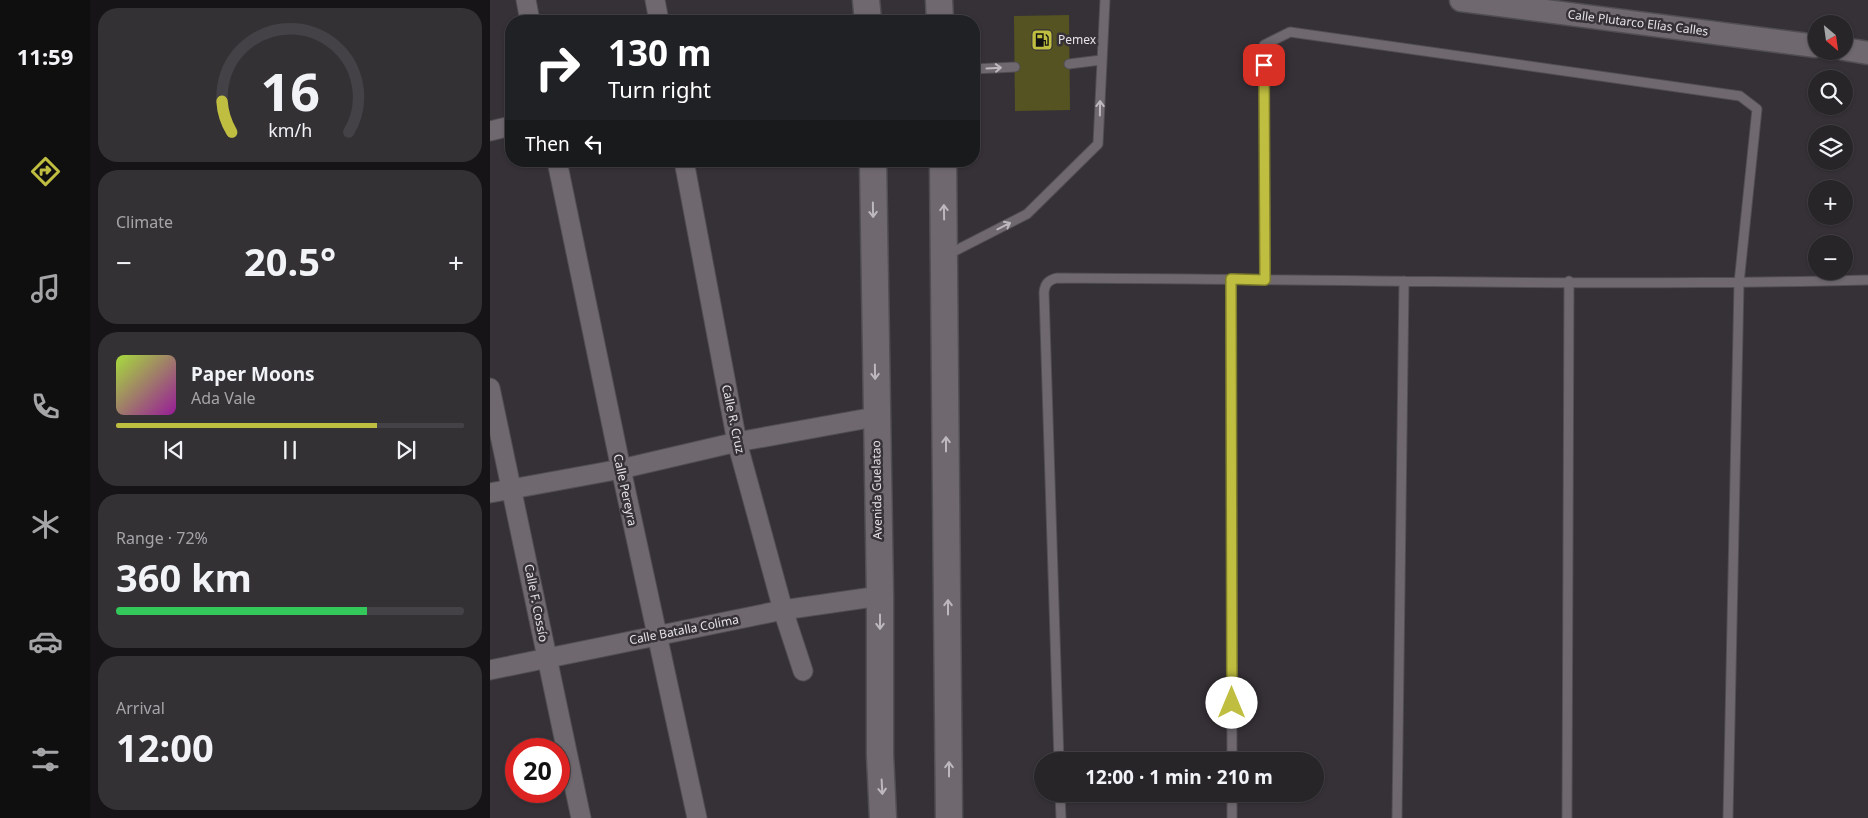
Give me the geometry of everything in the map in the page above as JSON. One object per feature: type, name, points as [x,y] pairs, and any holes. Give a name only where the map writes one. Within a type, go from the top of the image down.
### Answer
[{"type":"main road","points":[[866,0],[867,15]]},
{"type":"main road","points":[[939,0],[940,15]]},
{"type":"main road","name":"Avenida Guelatao","points":[[873,167],[875,417],[880,596],[880,755],[883,818]]},
{"type":"main road","points":[[943,167],[949,818]]},
{"type":"street","points":[[526,0],[529,15]]},
{"type":"street","points":[[655,0],[658,15]]},
{"type":"street","name":"Calle Plutarco Elías Calles","points":[[1461,0],[1808,45]]},
{"type":"street","points":[[1853,50],[1868,52]]},
{"type":"street","points":[[490,131],[505,127]]},
{"type":"street","name":"Calle Pereyra","points":[[559,167],[620,469],[697,818]]},
{"type":"street","name":"Calle R. Cruz","points":[[685,167],[737,442],[783,610],[803,671]]},
{"type":"street","name":"Calle F. Cossío","points":[[490,388],[581,818]]},
{"type":"street","points":[[490,493],[620,469],[737,442],[875,417]]},
{"type":"street","name":"Calle Batalla Colima","points":[[490,670],[783,610],[880,596]]},
{"type":"lane","points":[[945,256],[1027,214],[1098,144],[1105,0]]},
{"type":"lane","points":[[1265,280],[1264,45],[1290,32],[1740,96],[1757,109],[1739,283],[1728,818]]},
{"type":"lane","points":[[1069,64],[1101,60]]},
{"type":"lane","points":[[980,69],[1015,67]]},
{"type":"lane","points":[[1059,752],[1044,292],[1045,285],[1050,280],[1057,278],[1739,283],[1868,280]]},
{"type":"lane","points":[[1231,279],[1232,752]]},
{"type":"lane","points":[[1397,818],[1404,282]]},
{"type":"lane","points":[[1567,818],[1569,282]]},
{"type":"lane","points":[[1060,802],[1061,818]]},
{"type":"lane","points":[[1232,802],[1232,818]]},
{"type":"building","name":"Pemex","points":[[1069,15],[1070,110],[1015,111],[1014,16]]},
{"type":"place","name":"Pemex","points":[[1042,40]]},
{"type":"route","points":[[1232,703],[1231,279],[1265,280],[1264,65]]}]
